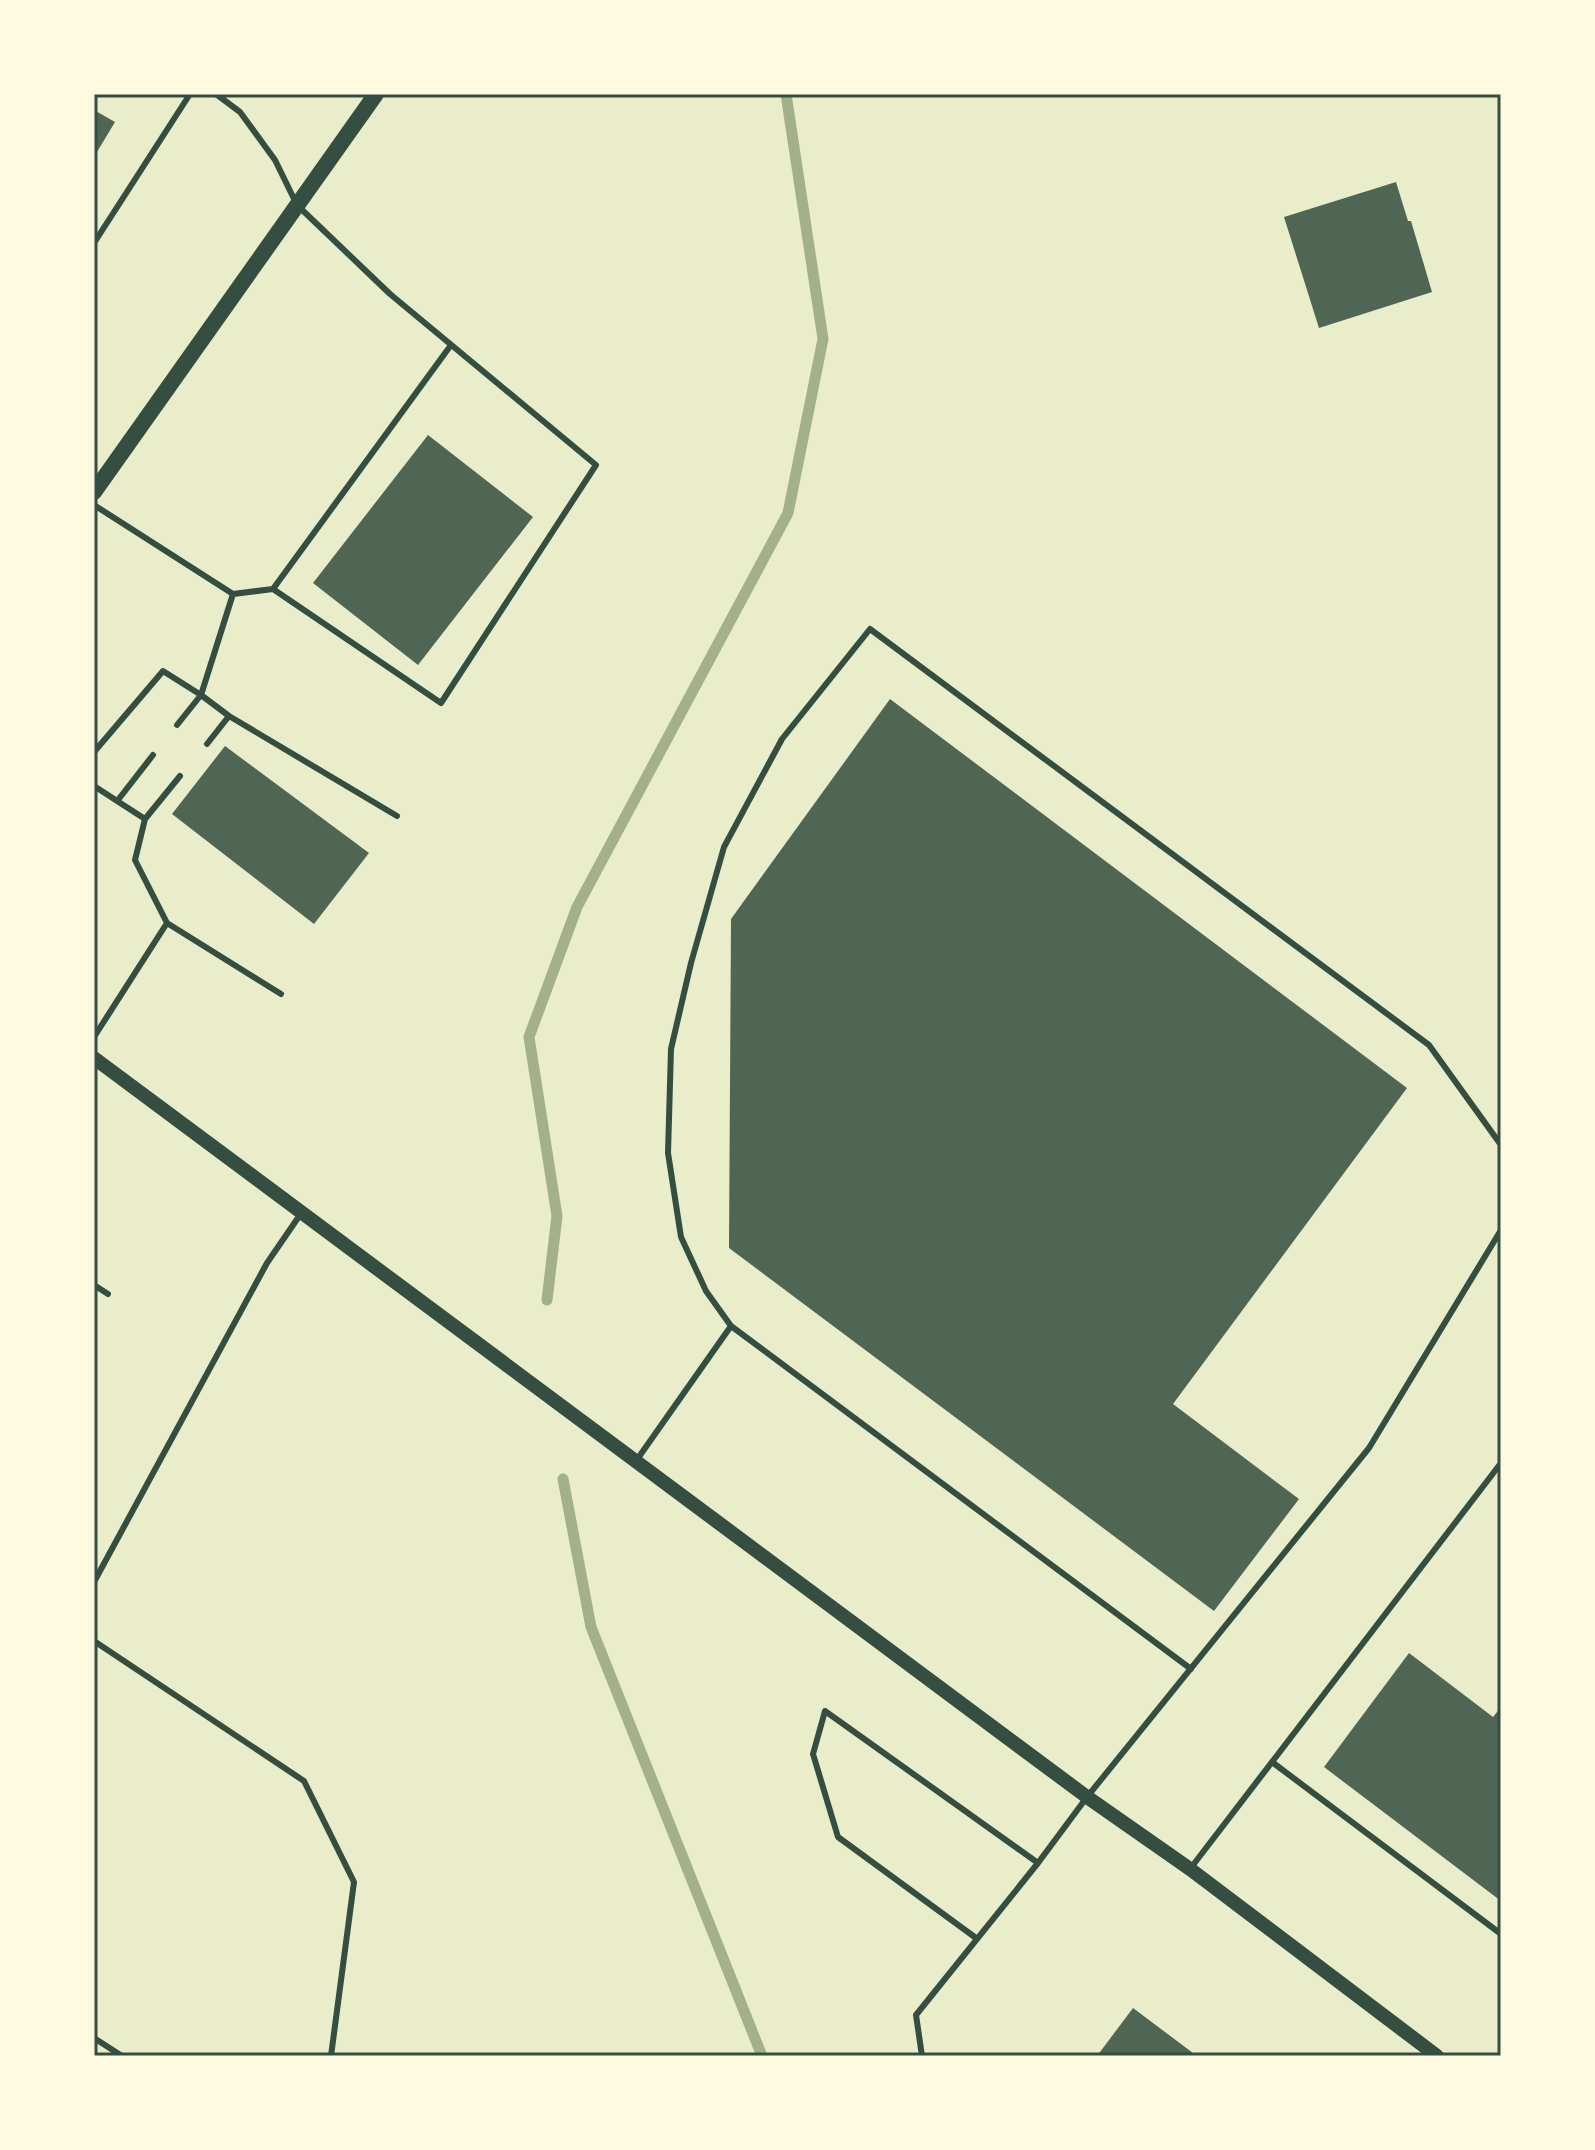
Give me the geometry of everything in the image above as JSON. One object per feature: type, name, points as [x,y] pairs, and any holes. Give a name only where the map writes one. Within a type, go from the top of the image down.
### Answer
[{"type":"main road","points":[[94,492],[376,94]]},
{"type":"street","points":[[94,1058],[1087,1797],[1190,1869],[1437,2056]]},
{"type":"lane","points":[[94,243],[190,94]]},
{"type":"lane","points":[[94,505],[233,594],[273,589],[441,703],[596,465],[390,294],[297,205],[275,160],[240,112],[216,94]]},
{"type":"lane","points":[[273,589],[451,345]]},
{"type":"lane","points":[[177,725],[201,695],[233,594]]},
{"type":"lane","points":[[1191,1669],[731,1326],[706,1291],[681,1237],[668,1153],[671,1049],[691,963],[724,847],[782,739],[870,629],[1429,1045],[1501,1145]]},
{"type":"lane","points":[[94,752],[163,671],[229,716],[397,816]]},
{"type":"lane","points":[[207,744],[229,716]]},
{"type":"lane","points":[[118,800],[153,755]]},
{"type":"lane","points":[[180,776],[145,819],[135,860],[167,923],[281,994]]},
{"type":"lane","points":[[94,786],[145,819]]},
{"type":"lane","points":[[94,1037],[167,923]]},
{"type":"lane","points":[[94,1582],[267,1263],[302,1212]]},
{"type":"lane","points":[[922,2056],[916,2015],[1087,1797],[1369,1448],[1501,1230]]},
{"type":"lane","points":[[94,1285],[108,1294]]},
{"type":"lane","points":[[636,1461],[731,1326]]},
{"type":"lane","points":[[1190,1869],[1501,1463]]},
{"type":"lane","points":[[94,1641],[304,1781],[354,1882],[331,2056]]},
{"type":"lane","points":[[976,1938],[838,1837],[813,1754],[825,1711],[1038,1863]]},
{"type":"lane","points":[[1272,1762],[1501,1934]]},
{"type":"lane","points":[[94,2038],[122,2056]]},
{"type":"building","points":[[94,110],[115,122],[94,157]]},
{"type":"building","points":[[1396,182],[1432,292],[1319,328],[1284,217]]},
{"type":"building","points":[[428,435],[533,517],[418,665],[313,583]]},
{"type":"building","points":[[890,699],[1407,1088],[1173,1404],[1299,1499],[1214,1611],[729,1248],[731,919]]},
{"type":"building","points":[[225,746],[369,853],[314,924],[172,814]]},
{"type":"building","points":[[1409,1653],[1493,1717],[1501,1707],[1501,1901],[1324,1767]]},
{"type":"building","points":[[1133,2008],[1197,2056],[1097,2056]]},
{"type":"waterway","points":[[547,1300],[557,1216],[529,1037],[577,907],[788,513],[823,339],[786,94]]},
{"type":"waterway","points":[[563,1479],[591,1627],[762,2056]]}]
